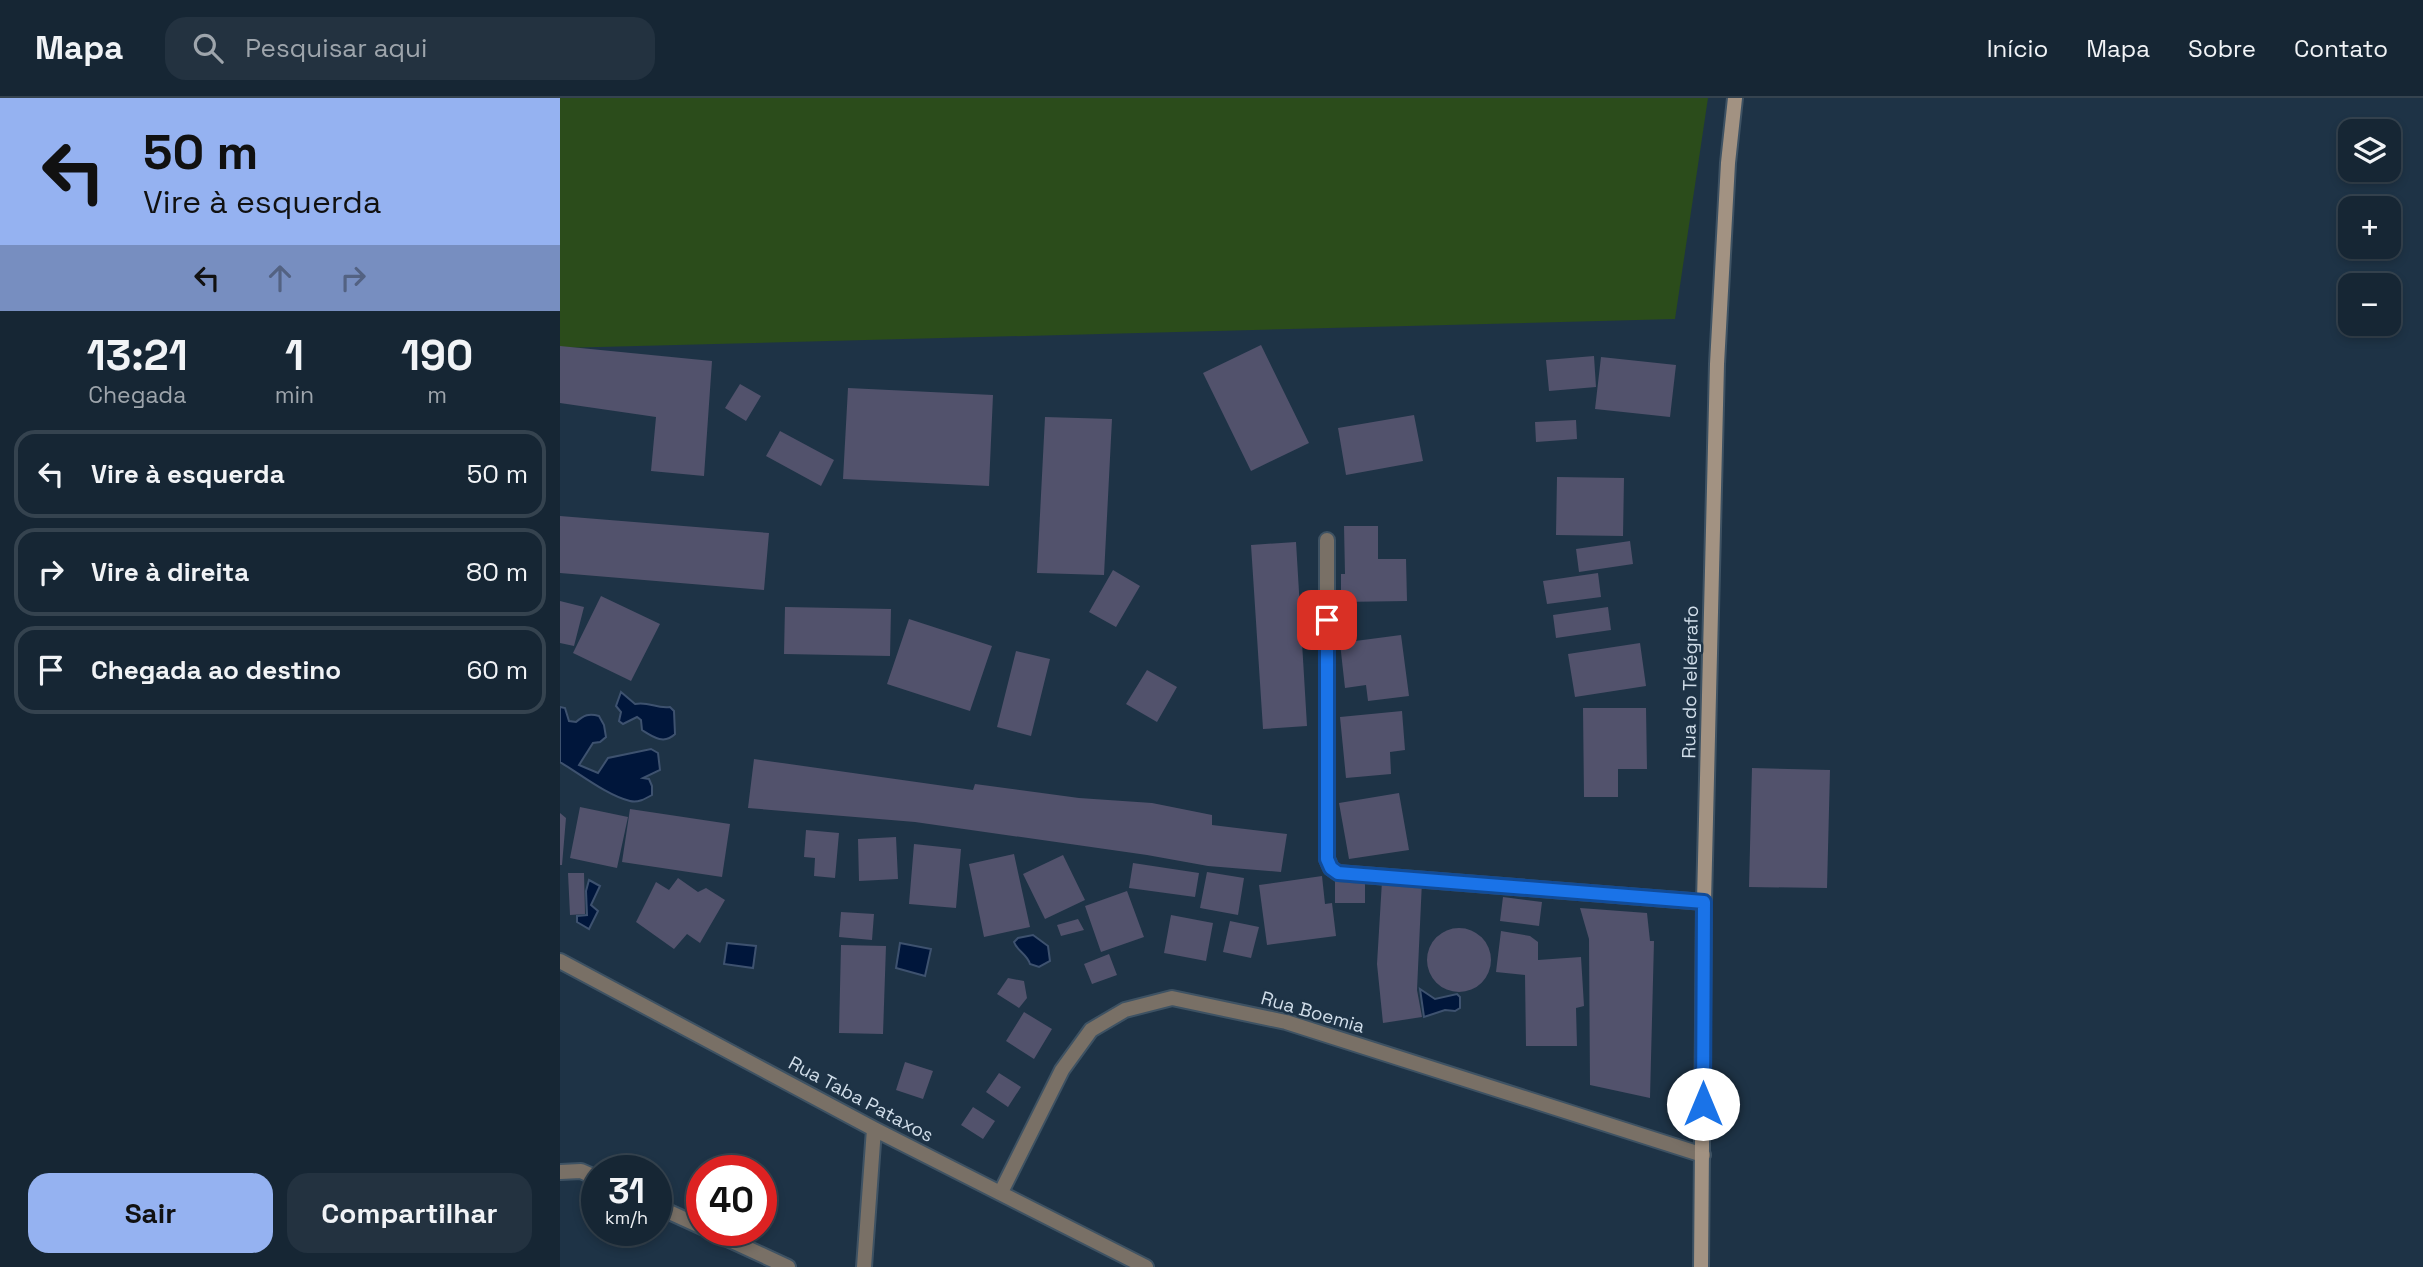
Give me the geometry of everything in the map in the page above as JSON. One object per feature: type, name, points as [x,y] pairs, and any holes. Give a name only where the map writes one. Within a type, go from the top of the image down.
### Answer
[{"type":"street","name":"Rua do Telégrafo","points":[[1701,1267],[1704,902],[1717,364],[1728,163],[1735,98]]},
{"type":"street","points":[[1327,540],[1327,859],[1331,868],[1338,873],[1704,902]]},
{"type":"street","name":"Rua Taba Pataxos","points":[[560,961],[874,1129],[1146,1267]]},
{"type":"street","name":"Rua Boemia","points":[[1001,1192],[1062,1070],[1091,1030],[1125,1010],[1172,998],[1286,1022],[1703,1155]]},
{"type":"street","points":[[864,1267],[874,1129]]},
{"type":"street","points":[[560,1172],[581,1171]]},
{"type":"street","points":[[743,1246],[788,1267]]},
{"type":"green space","points":[[560,98],[1708,98],[1675,319],[560,348]]},
{"type":"water","points":[[621,692],[635,704],[670,707],[674,711],[675,734],[667,739],[658,739],[642,730],[641,720],[637,717],[623,724],[619,721],[621,712],[616,706]]},
{"type":"water","points":[[560,707],[565,708],[569,721],[576,722],[584,716],[592,715],[599,716],[604,725],[606,737],[593,743],[579,765],[598,773],[608,758],[651,749],[658,753],[660,770],[643,778],[649,779],[652,795],[636,801],[621,798],[603,790],[560,762]]},
{"type":"water","points":[[589,880],[600,886],[591,905],[598,911],[589,929],[577,922],[577,916],[587,915],[586,891]]},
{"type":"water","points":[[1033,935],[1048,946],[1050,961],[1039,967],[1030,964],[1014,942],[1018,938]]},
{"type":"water","points":[[727,943],[756,946],[753,968],[724,964]]},
{"type":"water","points":[[900,943],[931,949],[925,976],[896,968]]},
{"type":"water","points":[[1420,989],[1435,999],[1457,994],[1460,997],[1460,1008],[1424,1017]]},
{"type":"building","points":[[1261,345],[1309,443],[1251,471],[1203,373]]},
{"type":"building","points":[[560,346],[712,361],[704,476],[651,471],[656,417],[560,403]]},
{"type":"building","points":[[1594,356],[1596,387],[1549,391],[1546,360]]},
{"type":"building","points":[[1601,357],[1676,365],[1670,417],[1595,409]]},
{"type":"building","points":[[740,384],[761,396],[746,421],[725,408]]},
{"type":"building","points":[[848,388],[993,395],[989,486],[843,479]]},
{"type":"building","points":[[1414,415],[1423,461],[1346,475],[1338,428]]},
{"type":"building","points":[[1045,417],[1112,419],[1104,575],[1037,573]]},
{"type":"building","points":[[1576,420],[1577,439],[1536,442],[1535,422]]},
{"type":"building","points":[[780,431],[834,460],[821,486],[766,456]]},
{"type":"building","points":[[1557,477],[1624,478],[1623,536],[1556,535]]},
{"type":"building","points":[[560,516],[769,533],[764,590],[560,573]]},
{"type":"building","points":[[1344,526],[1378,526],[1378,559],[1406,559],[1407,601],[1341,602],[1341,574],[1345,574]]},
{"type":"building","points":[[1630,541],[1633,564],[1579,572],[1576,549]]},
{"type":"building","points":[[1296,542],[1307,726],[1263,729],[1251,545]]},
{"type":"building","points":[[1113,570],[1140,586],[1116,627],[1089,612]]},
{"type":"building","points":[[1598,573],[1601,597],[1547,604],[1543,581]]},
{"type":"building","points":[[601,596],[660,624],[631,681],[573,653]]},
{"type":"building","points":[[560,601],[584,607],[574,646],[560,643]]},
{"type":"building","points":[[785,607],[891,609],[890,656],[784,654]]},
{"type":"building","points":[[1608,607],[1611,630],[1556,638],[1553,615]]},
{"type":"building","points":[[909,619],[992,646],[970,711],[887,684]]},
{"type":"building","points":[[1401,635],[1409,696],[1368,701],[1366,685],[1345,688],[1340,643]]},
{"type":"building","points":[[1640,643],[1646,686],[1575,697],[1568,654]]},
{"type":"building","points":[[1016,651],[1050,659],[1031,736],[997,727]]},
{"type":"building","points":[[1147,670],[1177,687],[1157,722],[1126,704]]},
{"type":"building","points":[[1583,708],[1646,708],[1647,769],[1618,769],[1618,797],[1584,797]]},
{"type":"building","points":[[1402,711],[1405,750],[1390,752],[1391,774],[1346,778],[1340,717]]},
{"type":"building","points":[[754,759],[973,790],[975,784],[1079,798],[1152,803],[1212,815],[1212,825],[1287,834],[1281,872],[1208,866],[915,822],[748,808]]},
{"type":"building","points":[[1752,768],[1830,770],[1827,888],[1749,887]]},
{"type":"building","points":[[1399,793],[1409,850],[1349,859],[1339,803]]},
{"type":"building","points":[[580,807],[628,817],[617,868],[570,858]]},
{"type":"building","points":[[630,809],[730,824],[722,877],[622,862]]},
{"type":"building","points":[[560,813],[566,818],[562,865],[560,865]]},
{"type":"building","points":[[806,830],[839,833],[835,878],[814,876],[815,858],[804,857]]},
{"type":"building","points":[[896,837],[898,879],[859,881],[858,839]]},
{"type":"building","points":[[914,844],[961,849],[956,908],[909,904]]},
{"type":"building","points":[[1014,854],[1030,927],[984,937],[969,864]]},
{"type":"building","points":[[1063,855],[1085,900],[1045,919],[1023,874]]},
{"type":"building","points":[[1133,863],[1199,873],[1195,897],[1129,888]]},
{"type":"building","points":[[1207,872],[1244,878],[1238,915],[1200,908]]},
{"type":"building","points":[[568,873],[584,873],[585,914],[570,915]]},
{"type":"building","points":[[1322,876],[1325,904],[1332,903],[1336,936],[1267,945],[1259,885]]},
{"type":"building","points":[[678,878],[698,892],[706,888],[725,900],[700,943],[687,934],[674,949],[636,922],[656,882],[669,890]]},
{"type":"building","points":[[1335,880],[1365,881],[1365,903],[1335,903]]},
{"type":"building","points":[[1382,881],[1422,881],[1417,990],[1422,1017],[1383,1023],[1377,964]]},
{"type":"building","points":[[1127,891],[1144,937],[1101,952],[1085,906]]},
{"type":"building","points":[[1503,897],[1542,902],[1539,926],[1500,921]]},
{"type":"building","points":[[1580,908],[1647,913],[1650,941],[1654,941],[1650,1098],[1590,1085],[1589,939]]},
{"type":"building","points":[[841,912],[874,914],[872,940],[839,937]]},
{"type":"building","points":[[1171,915],[1213,923],[1206,961],[1164,953]]},
{"type":"building","points":[[1078,919],[1084,930],[1061,936],[1057,925]]},
{"type":"building","points":[[1230,921],[1259,927],[1251,958],[1223,952]]},
{"type":"building","points":[[1459,928],[1477,934],[1485,942],[1491,960],[1485,978],[1477,986],[1459,992],[1441,986],[1433,978],[1427,960],[1433,942],[1441,934]]},
{"type":"building","points":[[1501,931],[1530,936],[1538,942],[1538,960],[1581,957],[1584,1006],[1576,1008],[1577,1046],[1526,1046],[1525,975],[1496,972]]},
{"type":"building","points":[[841,945],[886,946],[883,1034],[839,1033]]},
{"type":"building","points":[[1109,954],[1117,975],[1092,984],[1084,964]]},
{"type":"building","points":[[1008,978],[1024,981],[1027,998],[1019,1008],[997,994]]},
{"type":"building","points":[[1024,1012],[1052,1029],[1034,1059],[1006,1041]]},
{"type":"building","points":[[905,1062],[933,1071],[923,1099],[896,1090]]},
{"type":"building","points":[[999,1073],[1021,1087],[1008,1107],[986,1092]]},
{"type":"building","points":[[973,1107],[995,1121],[983,1139],[961,1125]]},
{"type":"route","points":[[1327,620],[1327,859],[1331,868],[1338,873],[1704,902],[1703,1104]]}]
